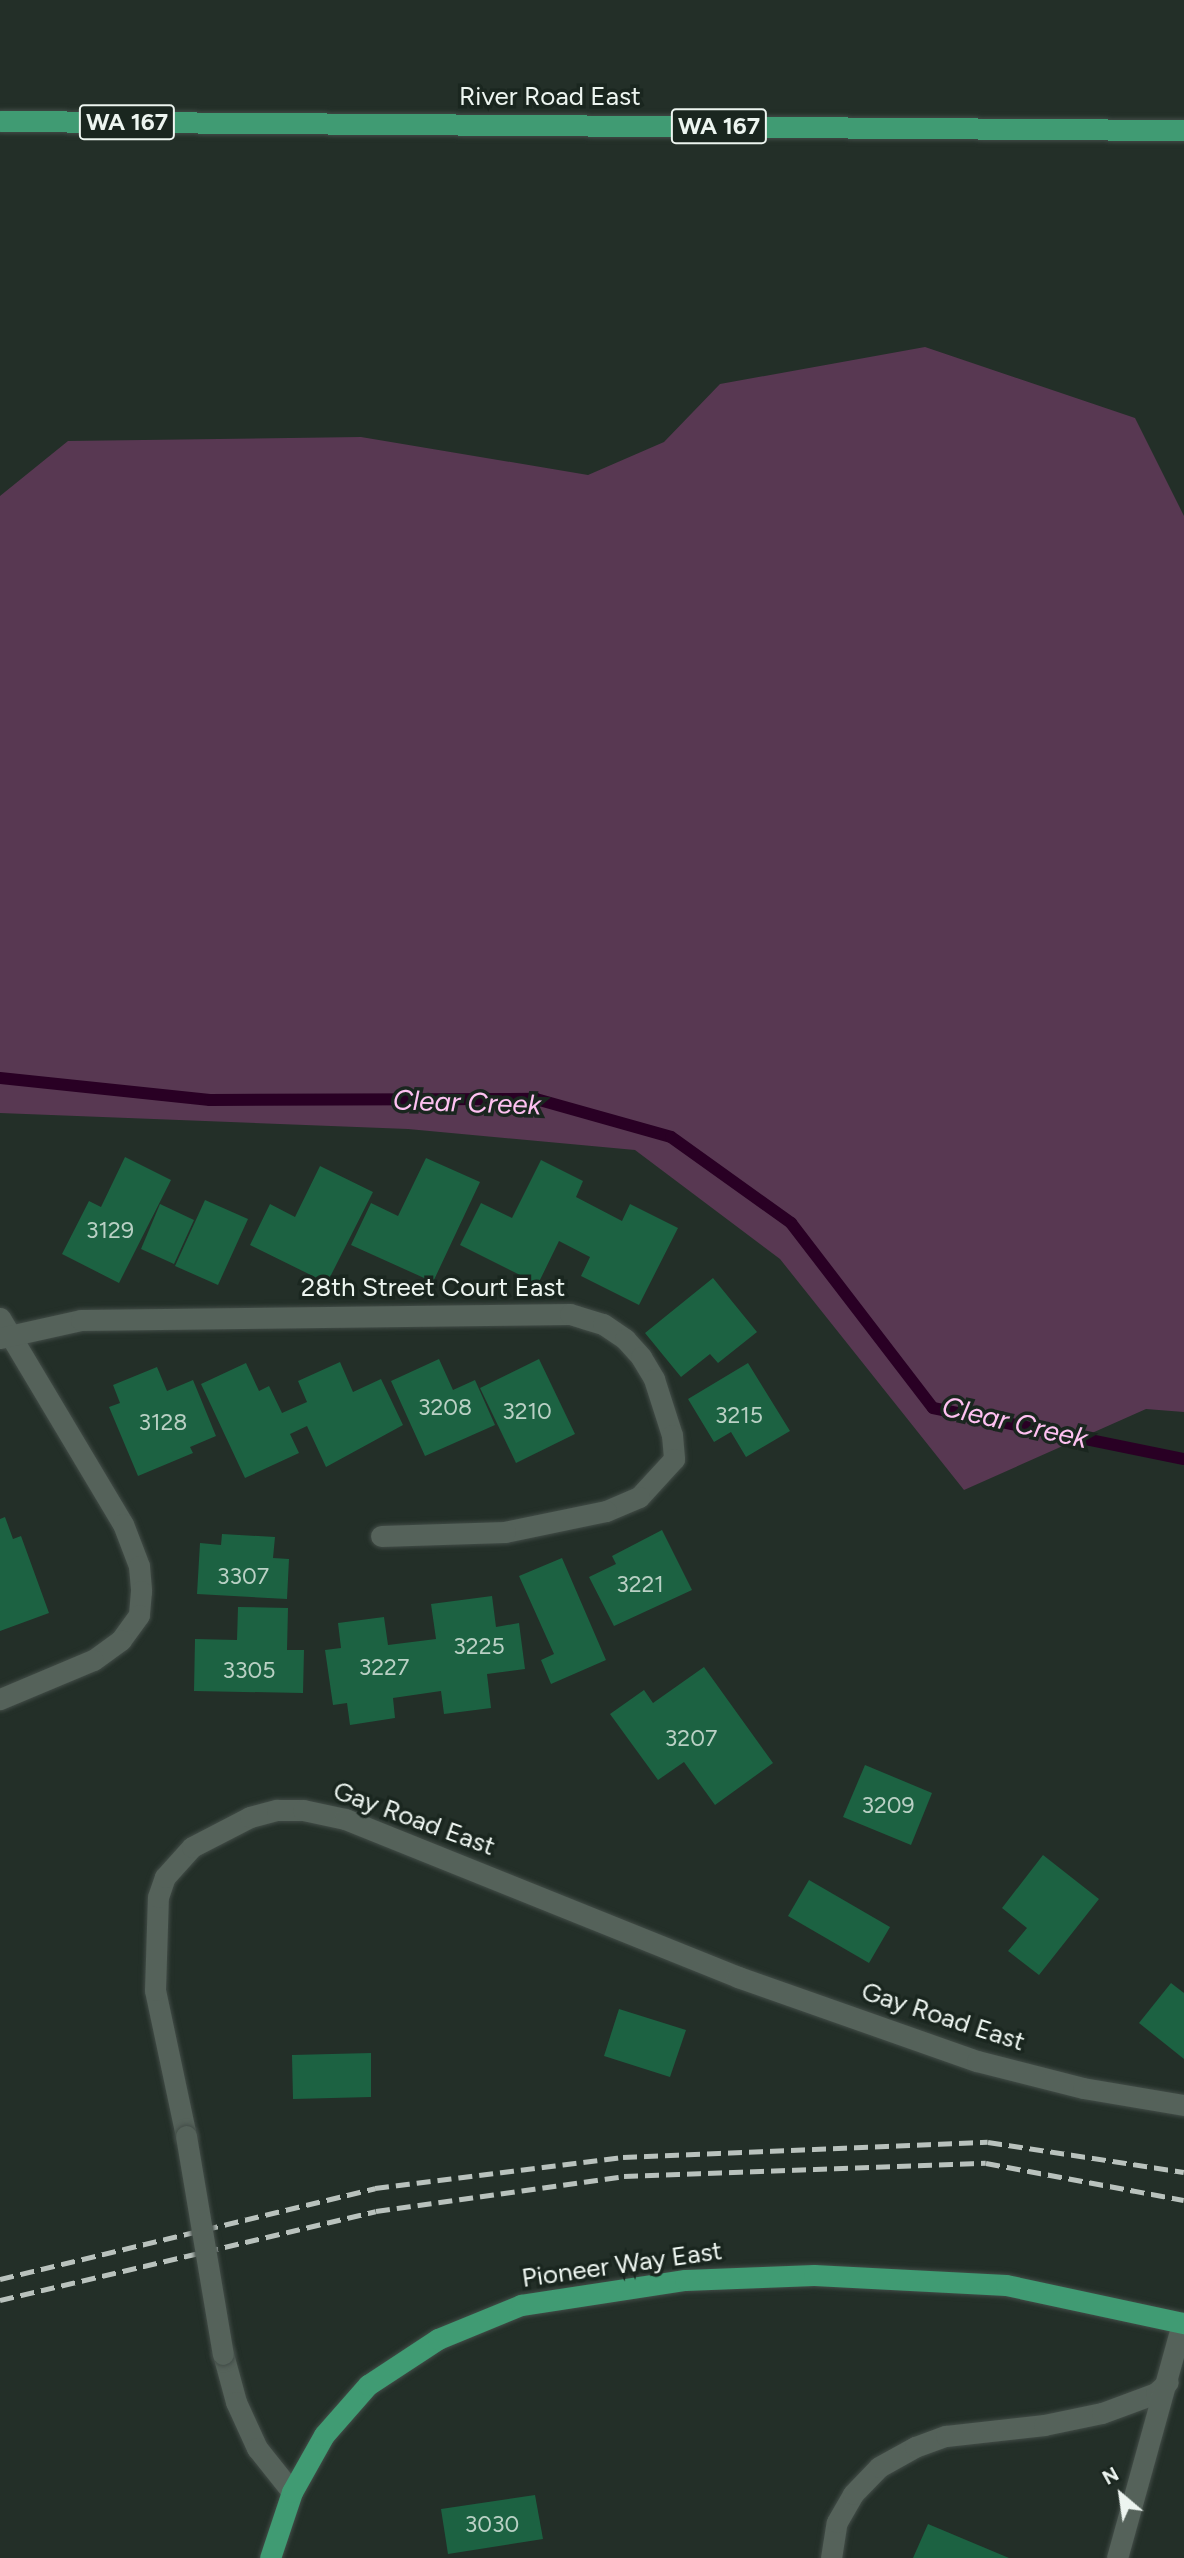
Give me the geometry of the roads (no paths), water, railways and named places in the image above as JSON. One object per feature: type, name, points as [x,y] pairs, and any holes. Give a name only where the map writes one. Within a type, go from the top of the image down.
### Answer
[{"type":"main road","name":"River Road East","points":[[0,121],[1184,130]]},
{"type":"main road","name":"Pioneer Way East","points":[[270,2558],[292,2492],[324,2435],[368,2385],[438,2339],[535,2302],[685,2280],[814,2275],[1006,2285],[1183,2323]]},
{"type":"street","name":"28th Street Court East","points":[[3,1330],[81,1320],[570,1314],[603,1324],[625,1339],[654,1379],[669,1424],[674,1459],[639,1497],[606,1511],[505,1532],[382,1536]]},
{"type":"street","points":[[0,1699],[82,1665],[121,1640],[139,1615],[141,1591],[139,1566],[123,1524],[3,1330]]},
{"type":"street","name":"Gay Road East","points":[[292,2492],[257,2448],[236,2402],[223,2354],[186,2136],[155,1990],[158,1897],[164,1877],[191,1847],[250,1817],[277,1810],[303,1810],[345,1818],[738,1977],[977,2061],[1083,2088],[1184,2105]]},
{"type":"street","points":[[1117,2558],[1183,2323]]},
{"type":"street","points":[[831,2558],[836,2522],[853,2494],[879,2467],[915,2447],[946,2436],[1044,2426],[1102,2413],[1156,2393],[1168,2382]]},
{"type":"waterway","name":"Clear Creek","points":[[0,1078],[210,1100],[536,1099],[671,1137],[791,1223],[933,1408],[1184,1459]]},
{"type":"railway","points":[[0,2279],[375,2188],[623,2157],[988,2142],[1184,2172]]},
{"type":"railway","points":[[0,2300],[376,2211],[624,2176],[986,2163],[1184,2200]]}]
